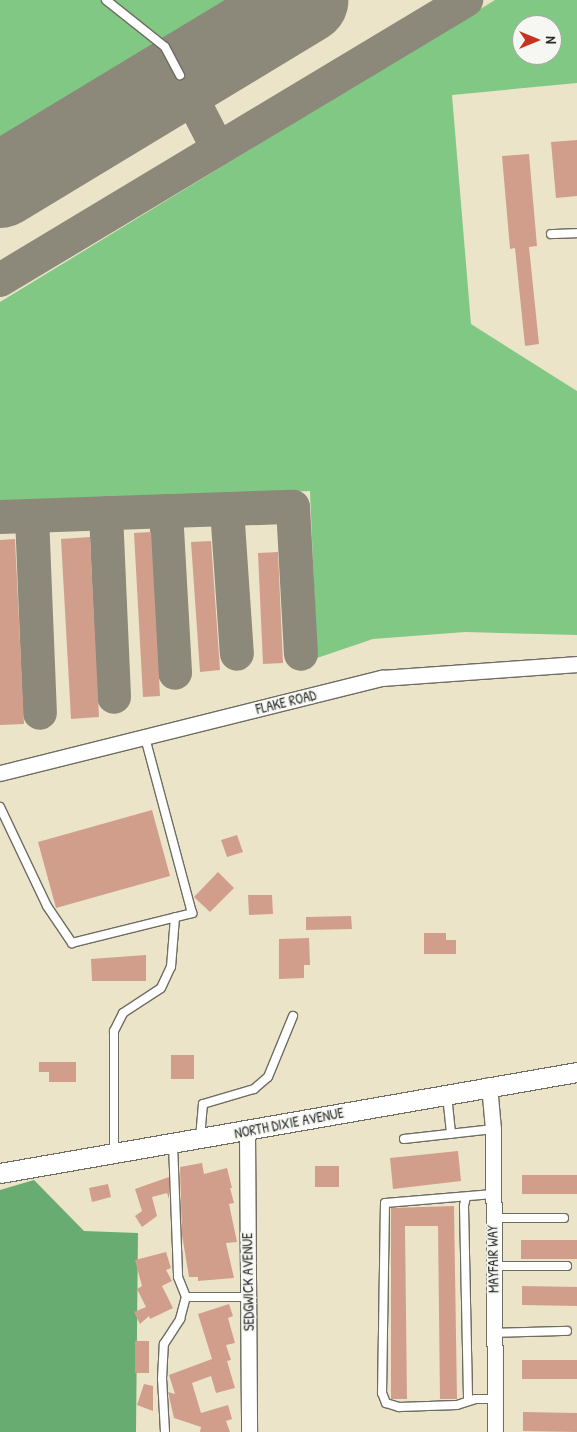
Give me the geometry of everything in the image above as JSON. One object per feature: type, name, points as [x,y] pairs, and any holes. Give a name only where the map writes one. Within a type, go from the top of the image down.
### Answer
[{"type":"street","name":"FLAKE ROAD","points":[[0,773],[382,678],[577,664]]},
{"type":"street","name":"NORTH DIXIE AVENUE","points":[[0,1174],[247,1132],[489,1085],[577,1072]]},
{"type":"street","name":"MAYFAIR WAY","points":[[489,1085],[492,1129],[495,1432]]},
{"type":"street","name":"SEDGWICK AVENUE","points":[[247,1132],[249,1432]]},
{"type":"lane","points":[[106,0],[126,12],[165,47],[180,75]]},
{"type":"lane","points":[[551,234],[577,233]]},
{"type":"lane","points":[[0,807],[47,906],[72,943],[192,913],[145,737]]},
{"type":"lane","points":[[114,1154],[114,1030],[123,1013],[161,988],[171,967],[175,917]]},
{"type":"lane","points":[[200,1140],[203,1104],[254,1089],[268,1077],[293,1016]]},
{"type":"lane","points":[[447,1093],[451,1134]]},
{"type":"lane","points":[[404,1139],[492,1129]]},
{"type":"lane","points":[[165,1432],[162,1379],[164,1344],[180,1318],[186,1297],[178,1277],[173,1144]]},
{"type":"lane","points":[[493,1194],[385,1203],[382,1393],[386,1403],[400,1407],[457,1405],[468,1400],[495,1399]]},
{"type":"lane","points":[[466,1197],[464,1206],[468,1400]]},
{"type":"lane","points":[[492,1218],[564,1218]]},
{"type":"lane","points":[[493,1266],[567,1266]]},
{"type":"lane","points":[[186,1297],[248,1297]]},
{"type":"lane","points":[[494,1333],[567,1331]]},
{"type":"green space","points":[[0,0],[238,0],[0,146]]},
{"type":"green space","points":[[495,0],[577,0],[577,83],[452,95],[471,324],[577,391],[577,635],[465,632],[373,639],[317,658],[310,491],[0,503],[0,302]]},
{"type":"green space","points":[[34,1180],[84,1231],[138,1233],[136,1432],[0,1432],[0,1190]]},
{"type":"building","points":[[577,140],[577,196],[556,198],[551,142]]},
{"type":"building","points":[[529,154],[537,246],[529,247],[539,344],[525,346],[515,248],[510,249],[502,156]]},
{"type":"building","points":[[151,532],[160,696],[143,697],[134,533]]},
{"type":"building","points":[[90,537],[99,717],[71,719],[61,539]]},
{"type":"building","points":[[15,539],[24,724],[0,725],[0,540]]},
{"type":"building","points":[[211,541],[220,670],[200,672],[191,542]]},
{"type":"building","points":[[278,552],[283,663],[263,664],[258,553]]},
{"type":"building","points":[[152,810],[170,876],[56,908],[38,842]]},
{"type":"building","points":[[237,835],[243,852],[227,857],[221,840]]},
{"type":"building","points":[[218,872],[234,888],[210,912],[194,897]]},
{"type":"building","points":[[248,895],[272,895],[273,914],[249,915]]},
{"type":"building","points":[[351,916],[352,929],[306,930],[306,917]]},
{"type":"building","points":[[424,933],[446,933],[446,940],[456,940],[456,954],[424,954]]},
{"type":"building","points":[[309,938],[310,965],[304,965],[304,978],[279,979],[279,939]]},
{"type":"building","points":[[146,955],[146,981],[92,981],[91,959]]},
{"type":"building","points":[[171,1055],[194,1055],[194,1079],[171,1079]]},
{"type":"building","points":[[39,1062],[76,1062],[76,1082],[49,1082],[49,1072],[39,1072]]},
{"type":"building","points":[[458,1151],[461,1181],[393,1189],[390,1158]]},
{"type":"building","points":[[202,1163],[204,1174],[227,1168],[234,1203],[229,1204],[237,1242],[226,1243],[234,1278],[198,1281],[198,1277],[189,1277],[182,1235],[180,1167]]},
{"type":"building","points":[[315,1166],[339,1166],[339,1187],[315,1187]]},
{"type":"building","points":[[522,1175],[577,1175],[577,1194],[522,1194]]},
{"type":"building","points":[[169,1177],[169,1199],[167,1193],[152,1197],[157,1216],[142,1227],[135,1216],[142,1211],[135,1189]]},
{"type":"building","points":[[108,1184],[111,1197],[92,1202],[89,1188]]},
{"type":"building","points":[[454,1206],[457,1399],[440,1399],[438,1226],[405,1226],[407,1399],[391,1399],[391,1208]]},
{"type":"building","points":[[521,1240],[577,1240],[577,1259],[521,1259]]},
{"type":"building","points":[[166,1252],[171,1268],[166,1270],[172,1281],[162,1286],[173,1308],[150,1319],[149,1316],[140,1324],[134,1312],[146,1307],[137,1289],[142,1286],[135,1260]]},
{"type":"building","points":[[522,1286],[577,1287],[577,1306],[522,1305]]},
{"type":"building","points":[[229,1304],[233,1316],[228,1318],[235,1343],[226,1345],[231,1360],[227,1361],[235,1388],[216,1393],[211,1376],[192,1383],[201,1413],[228,1405],[232,1419],[226,1421],[230,1432],[200,1432],[201,1427],[174,1418],[168,1392],[175,1394],[169,1375],[212,1359],[198,1314]]},
{"type":"building","points":[[135,1341],[149,1341],[149,1373],[135,1373]]},
{"type":"building","points":[[522,1360],[577,1360],[577,1379],[522,1379]]},
{"type":"building","points":[[144,1384],[153,1386],[153,1411],[137,1405]]},
{"type":"building","points":[[523,1412],[577,1413],[577,1432],[523,1431]]},
{"type":"taxiway","points":[[0,280],[466,0]]},
{"type":"taxiway","points":[[180,75],[218,149]]},
{"type":"taxiway","points":[[0,517],[293,507],[301,654]]},
{"type":"taxiway","points":[[227,509],[237,654]]},
{"type":"taxiway","points":[[166,511],[175,673]]},
{"type":"taxiway","points":[[106,513],[114,697]]},
{"type":"taxiway","points":[[32,516],[40,713]]},
{"type":"runway","points":[[0,185],[305,0]]}]
